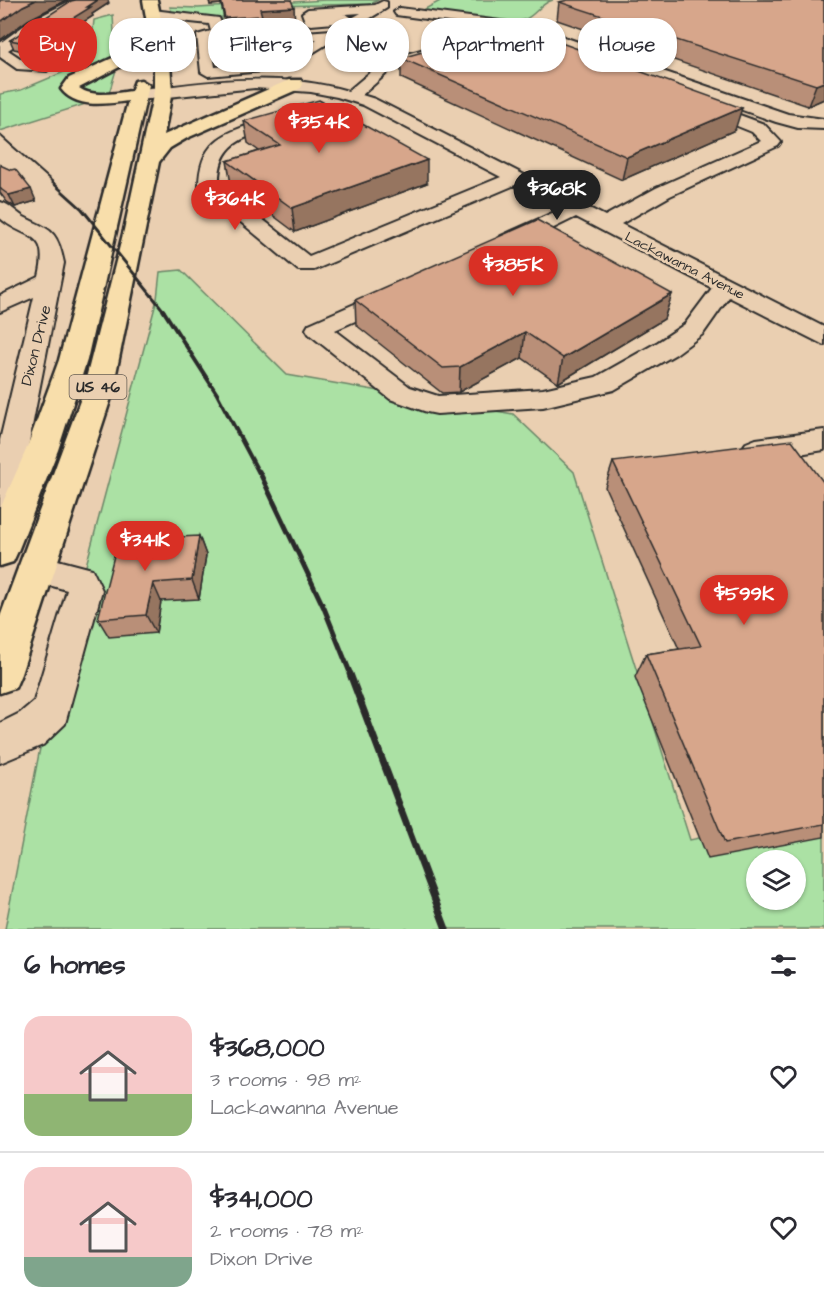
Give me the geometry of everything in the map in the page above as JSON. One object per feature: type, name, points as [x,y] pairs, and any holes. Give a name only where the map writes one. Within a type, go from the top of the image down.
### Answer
[{"type":"highway","name":"US 46","points":[[0,674],[96,398],[116,322],[148,163],[153,15]]},
{"type":"highway","name":"US 46","points":[[0,550],[56,414],[151,93],[138,40],[125,58],[75,82],[70,88],[76,94],[94,98],[151,93]]},
{"type":"highway","points":[[246,84],[258,94],[258,100]]},
{"type":"highway","points":[[148,163],[164,144],[180,134],[295,84]]},
{"type":"street","points":[[64,0],[79,2],[98,0]]},
{"type":"street","points":[[428,0],[396,14],[528,31],[782,118],[798,123],[824,124]]},
{"type":"street","points":[[47,18],[79,2]]},
{"type":"street","points":[[381,6],[358,20],[311,21],[308,13],[381,6]]},
{"type":"street","points":[[153,15],[208,20]]},
{"type":"street","points":[[0,33],[18,34]]},
{"type":"street","points":[[208,35],[204,35],[208,72]]},
{"type":"street","points":[[18,36],[0,50],[18,63]]},
{"type":"street","points":[[313,48],[325,40]]},
{"type":"street","points":[[204,43],[208,43]]},
{"type":"street","points":[[313,43],[321,43]]},
{"type":"street","points":[[352,96],[390,63],[421,55]]},
{"type":"street","points":[[566,56],[758,128],[772,142],[663,192],[605,224]]},
{"type":"street","points":[[295,84],[314,71]]},
{"type":"street","name":"Lackawanna Avenue","points":[[151,93],[246,84],[295,84],[352,96],[824,337]]},
{"type":"street","points":[[303,115],[230,137],[210,160],[208,176],[209,187],[306,265],[516,178]]},
{"type":"street","points":[[373,126],[399,118]]},
{"type":"street","name":"Dixon Drive","points":[[0,208],[14,220],[42,232],[49,241],[52,263],[13,447],[13,517]]},
{"type":"street","points":[[483,253],[577,209]]},
{"type":"street","points":[[0,305],[50,280]]},
{"type":"street","points":[[409,288],[318,329],[400,393],[437,405],[543,398],[604,384],[667,348],[694,329],[726,286]]},
{"type":"street","points":[[800,324],[824,320]]},
{"type":"street","points":[[732,454],[824,440]]},
{"type":"street","points":[[0,743],[24,735],[40,725],[51,711],[85,590],[80,579],[36,568]]},
{"type":"green space","points":[[325,0],[378,0],[371,4],[271,6],[250,15],[208,20],[172,14],[170,7],[198,8]]},
{"type":"green space","points":[[442,0],[553,0],[527,18],[459,18],[421,11]]},
{"type":"green space","points":[[113,15],[113,18],[109,18],[109,72],[115,72],[108,97],[0,131],[0,94],[21,90],[64,72],[97,72],[97,19]]},
{"type":"green space","points":[[181,270],[287,375],[513,414],[574,472],[690,840],[824,812],[824,929],[5,929],[47,712],[157,299],[160,272]]},
{"type":"building","points":[[0,0],[36,0],[0,22]]},
{"type":"building","points":[[98,0],[73,18],[44,18],[71,1]]},
{"type":"building","points":[[221,0],[291,0],[294,7],[260,9],[262,16],[225,18]]},
{"type":"building","points":[[568,0],[824,0],[824,82],[816,85],[677,40],[677,18],[609,18],[559,2]]},
{"type":"building","points":[[18,35],[18,42],[10,40]]},
{"type":"building","points":[[566,45],[578,49],[578,72],[642,72],[742,108],[627,157],[433,72],[566,72]]},
{"type":"building","points":[[421,52],[421,67],[409,62],[409,56]]},
{"type":"building","points":[[319,100],[427,160],[292,208],[227,161],[280,145],[244,121]]},
{"type":"building","points":[[0,165],[11,170],[15,169],[31,189],[9,195],[2,190],[0,188]]},
{"type":"building","points":[[537,220],[672,294],[563,358],[525,332],[460,367],[443,368],[355,300]]},
{"type":"building","points":[[792,440],[824,483],[824,824],[725,843],[646,654],[701,646],[613,462]]},
{"type":"building","points":[[199,536],[192,580],[153,583],[146,615],[98,619],[118,540]]},
{"type":"railway","points":[[0,135],[54,183]]},
{"type":"railway","points":[[52,182],[82,209],[164,311]]},
{"type":"railway","points":[[163,310],[217,394],[259,473]]},
{"type":"railway","points":[[259,471],[324,608],[351,675]]},
{"type":"railway","points":[[350,674],[446,929]]}]
